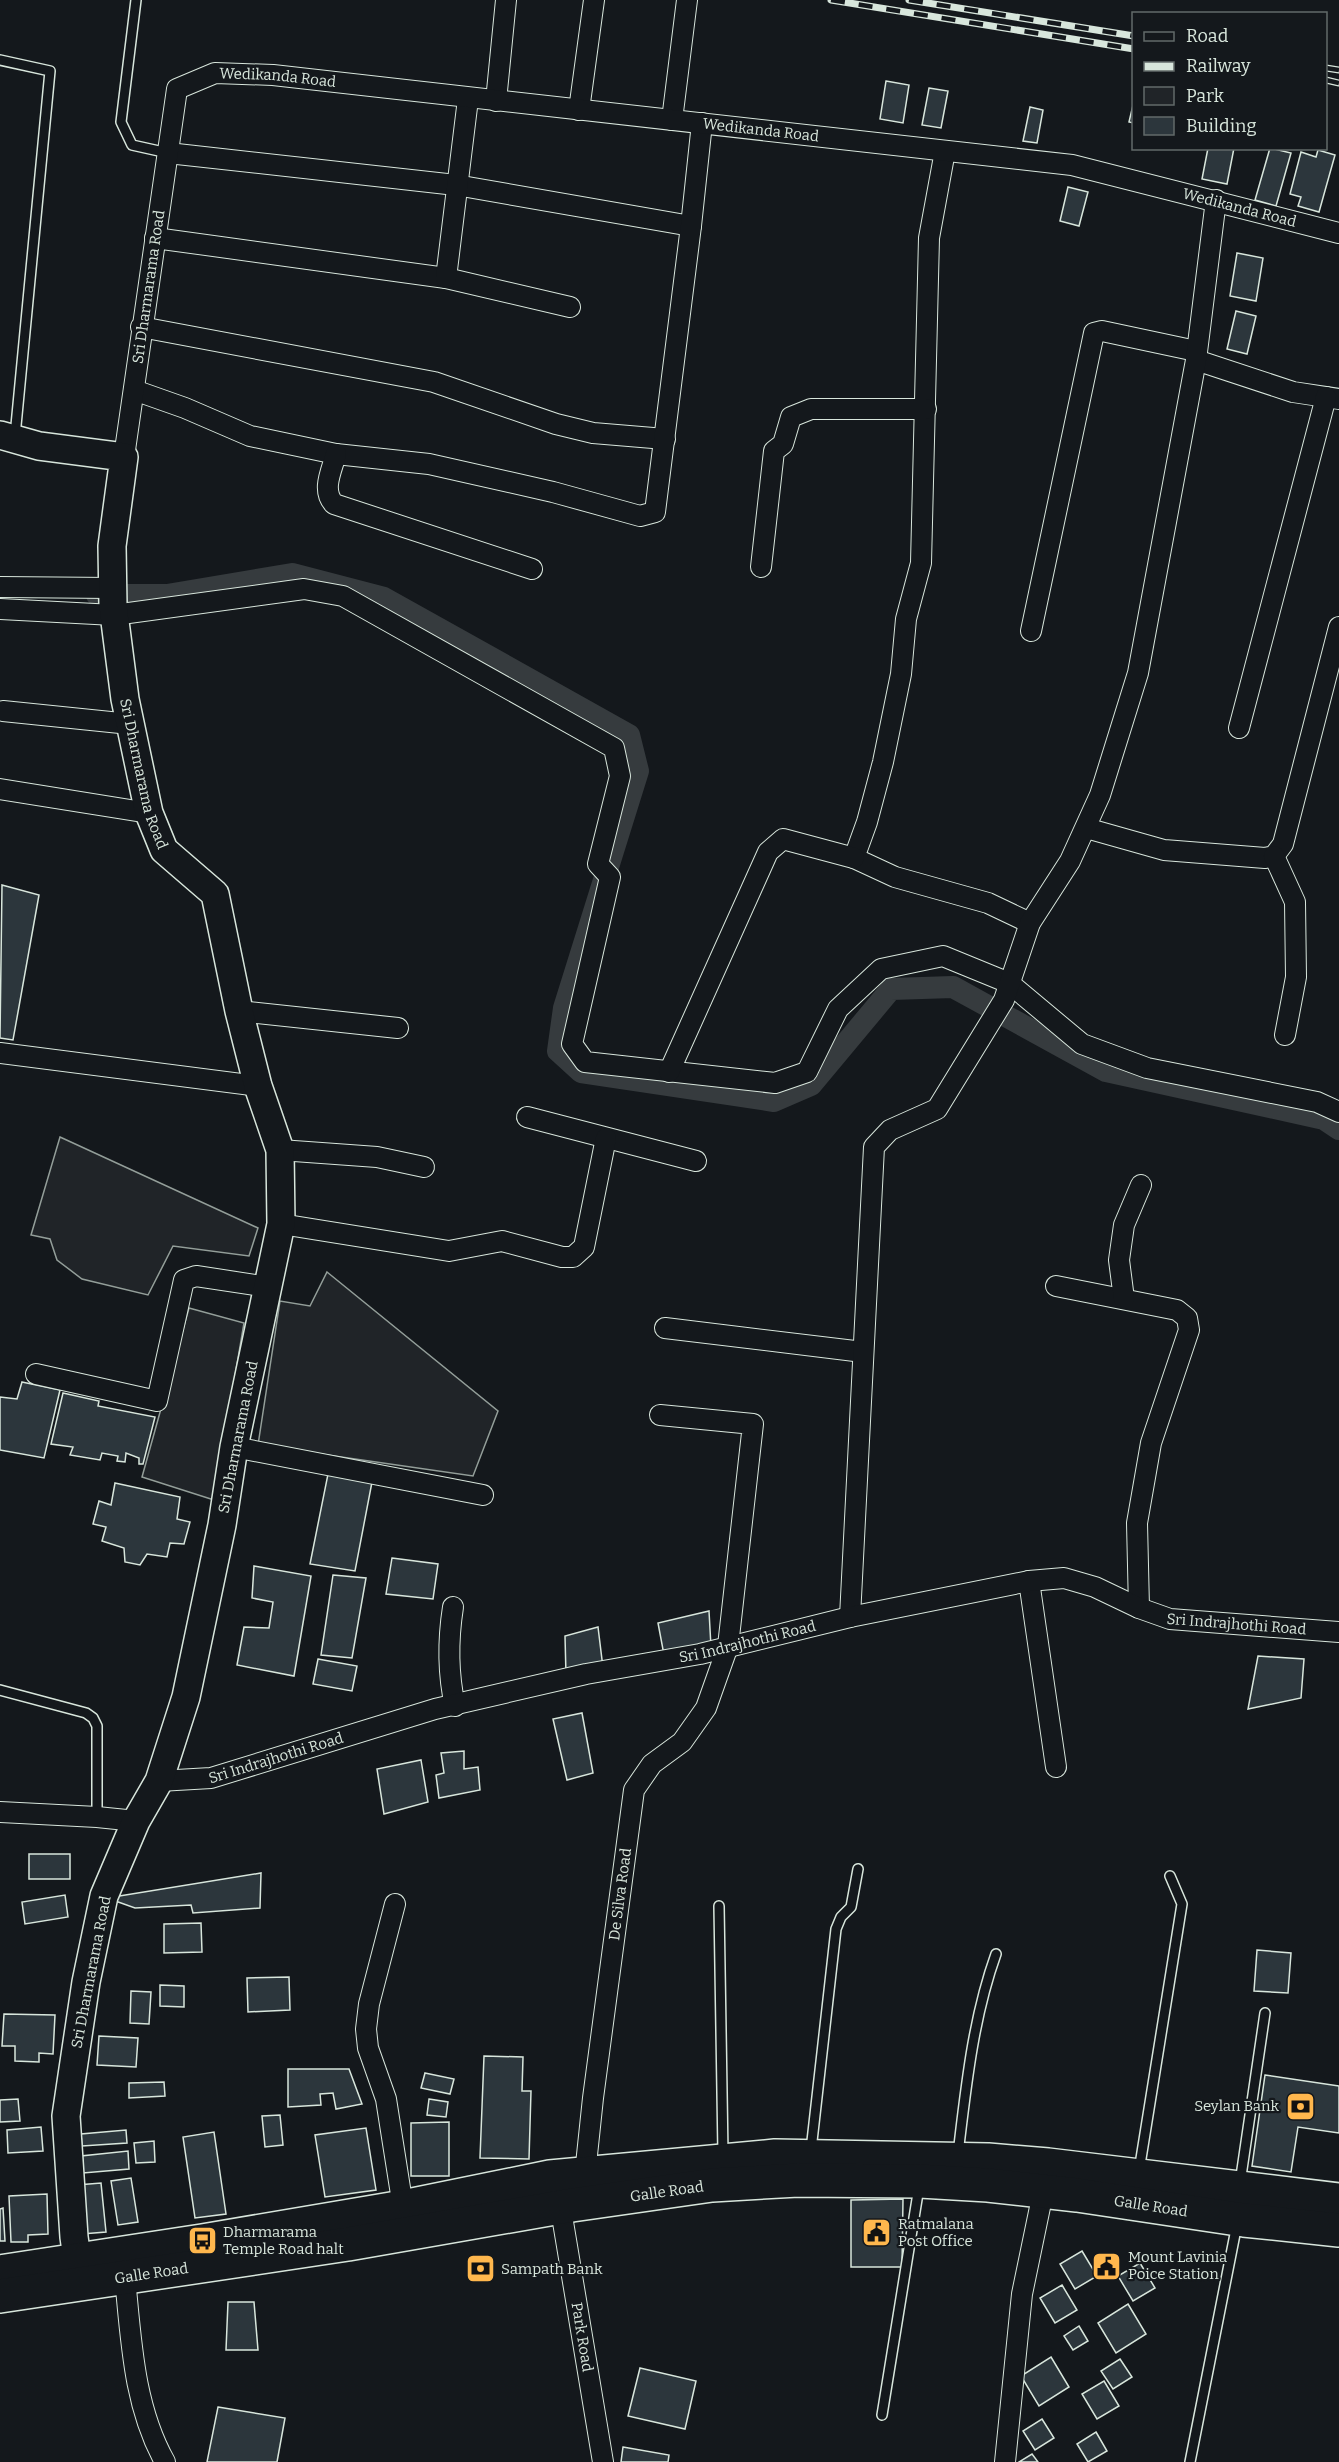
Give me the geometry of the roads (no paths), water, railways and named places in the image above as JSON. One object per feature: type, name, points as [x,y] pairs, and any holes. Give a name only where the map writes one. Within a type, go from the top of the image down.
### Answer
[{"type":"highway","name":"Galle Road","points":[[0,2296],[79,2273],[404,2207],[775,2156],[958,2159],[1046,2178],[1239,2204],[1339,2200]]},
{"type":"highway","name":"Galle Road","points":[[124,2265],[428,2231],[567,2186],[712,2185],[798,2180],[920,2181],[1138,2176],[1339,2230]]},
{"type":"highway","name":"Galle Road","points":[[0,2272],[79,2273]]},
{"type":"street","points":[[496,101],[506,0]]},
{"type":"street","points":[[579,110],[594,0]]},
{"type":"street","points":[[672,120],[687,0]]},
{"type":"street","name":"Wedikanda Road","points":[[177,89],[215,73],[273,75],[468,99],[1072,165],[1339,233]]},
{"type":"street","name":"Sri Dharmarama Road","points":[[79,2273],[74,2237],[66,2116],[86,1982],[104,1896],[136,1821],[159,1781],[186,1697],[280,1224],[280,1150],[258,1086],[239,1011],[215,894],[164,850],[149,813],[130,724],[113,600],[111,546],[177,89]]},
{"type":"street","points":[[446,278],[468,99]]},
{"type":"street","points":[[134,390],[185,408],[250,436],[336,454],[429,464],[553,492],[640,516],[655,512],[702,123]]},
{"type":"street","points":[[854,858],[867,822],[883,762],[901,674],[906,619],[921,563],[929,238],[945,152]]},
{"type":"street","points":[[168,153],[456,185],[691,226]]},
{"type":"street","points":[[850,1617],[874,1147],[890,1130],[937,1109],[991,1024],[1007,991],[1030,923],[1070,861],[1100,795],[1138,673],[1196,355],[1216,200]]},
{"type":"street","points":[[155,238],[446,278],[570,307]]},
{"type":"street","points":[[141,327],[434,382],[556,424],[593,433],[665,439]]},
{"type":"street","points":[[1031,631],[1094,333],[1102,331],[1196,355],[1293,392],[1333,398],[1239,728]]},
{"type":"street","points":[[761,567],[774,451],[783,444],[791,417],[811,409],[926,409]]},
{"type":"street","points":[[7,437],[39,446],[124,457]]},
{"type":"street","points":[[336,454],[327,487],[328,498],[334,504],[532,569]]},
{"type":"street","points":[[0,587],[113,600]]},
{"type":"street","points":[[0,609],[304,589],[343,596],[614,748],[620,776],[572,1044],[585,1062],[776,1083],[807,1072],[838,1009],[881,969],[943,956],[1007,991],[1082,1044],[1147,1068],[1317,1102],[1339,1112]]},
{"type":"street","points":[[1086,828],[1164,850],[1265,858],[1274,856],[1283,844],[1339,627]]},
{"type":"street","points":[[3,711],[130,724]]},
{"type":"street","points":[[0,789],[149,813]]},
{"type":"street","points":[[669,1072],[768,852],[783,839],[854,858],[895,877],[988,903],[1030,923]]},
{"type":"street","points":[[1274,856],[1295,902],[1296,977],[1285,1035]]},
{"type":"street","points":[[239,1011],[398,1028]]},
{"type":"street","points":[[0,1053],[258,1086]]},
{"type":"street","points":[[527,1117],[696,1161]]},
{"type":"street","points":[[280,1224],[449,1251],[502,1241],[562,1257],[573,1257],[584,1247],[606,1138]]},
{"type":"street","points":[[280,1150],[377,1157],[424,1167]]},
{"type":"street","points":[[1124,1299],[1119,1260],[1124,1225],[1141,1185]]},
{"type":"street","points":[[36,1374],[157,1401],[184,1280],[196,1276],[269,1287]]},
{"type":"street","points":[[1056,1286],[1177,1310],[1187,1318],[1189,1330],[1152,1443],[1137,1523],[1139,1608]]},
{"type":"street","points":[[665,1328],[863,1352]]},
{"type":"street","name":"De Silva Road","points":[[567,2186],[593,2098],[634,1790],[652,1764],[682,1742],[706,1708],[728,1646],[753,1424],[660,1415]]},
{"type":"street","points":[[234,1447],[483,1495]]},
{"type":"street","name":"Sri Indrajhothi Road","points":[[159,1781],[211,1778],[435,1709],[586,1674],[700,1654],[850,1617],[1029,1581],[1064,1578],[1095,1587],[1139,1608],[1170,1619],[1339,1632]]},
{"type":"street","points":[[1029,1581],[1056,1767]]},
{"type":"street","points":[[453,1607],[450,1624],[450,1667],[455,1706]]},
{"type":"street","points":[[0,1812],[136,1821]]},
{"type":"street","points":[[395,1904],[369,2004],[366,2029],[368,2048],[386,2099],[404,2207]]},
{"type":"street","points":[[1005,2462],[1022,2294],[1046,2178]]},
{"type":"street","name":"Park Road","points":[[567,2186],[603,2462]]},
{"type":"street","points":[[124,2265],[136,2384],[153,2441],[165,2462]]},
{"type":"lane","points":[[136,0],[121,122],[132,145],[168,153]]},
{"type":"lane","points":[[0,60],[50,71],[7,437]]},
{"type":"lane","points":[[0,1690],[86,1713],[93,1718],[97,1726],[97,1817]]},
{"type":"lane","points":[[811,2157],[836,1929],[841,1917],[851,1907],[858,1869]]},
{"type":"lane","points":[[1138,2176],[1182,1904],[1170,1876]]},
{"type":"lane","points":[[719,1906],[723,2162]]},
{"type":"lane","points":[[958,2159],[975,2031],[985,1985],[996,1954]]},
{"type":"lane","points":[[1190,2462],[1221,2315],[1239,2204],[1264,2013]]},
{"type":"lane","points":[[882,2415],[920,2181]]},
{"type":"waterway","points":[[97,595],[167,595],[292,574],[384,598],[629,735],[638,771],[564,1008],[558,1051],[581,1072],[774,1101],[811,1085],[891,989],[953,987],[1106,1071],[1324,1119],[1339,1129]]},
{"type":"railway","points":[[831,0],[1132,49]]},
{"type":"railway","points":[[909,0],[1132,36]]},
{"type":"railway","points":[[1327,68],[1339,70]]},
{"type":"railway","points":[[1327,80],[1339,83]]},
{"type":"place","name":"Seylan Bank","points":[[1300,2106]]},
{"type":"place","name":"Ratmalana Post Office","points":[[877,2233]]},
{"type":"place","name":"Dharmarama Temple Road halt","points":[[202,2241]]},
{"type":"place","name":"Mount Lavinia Poice Station","points":[[1107,2266]]},
{"type":"place","name":"Sampath Bank","points":[[480,2269]]}]
